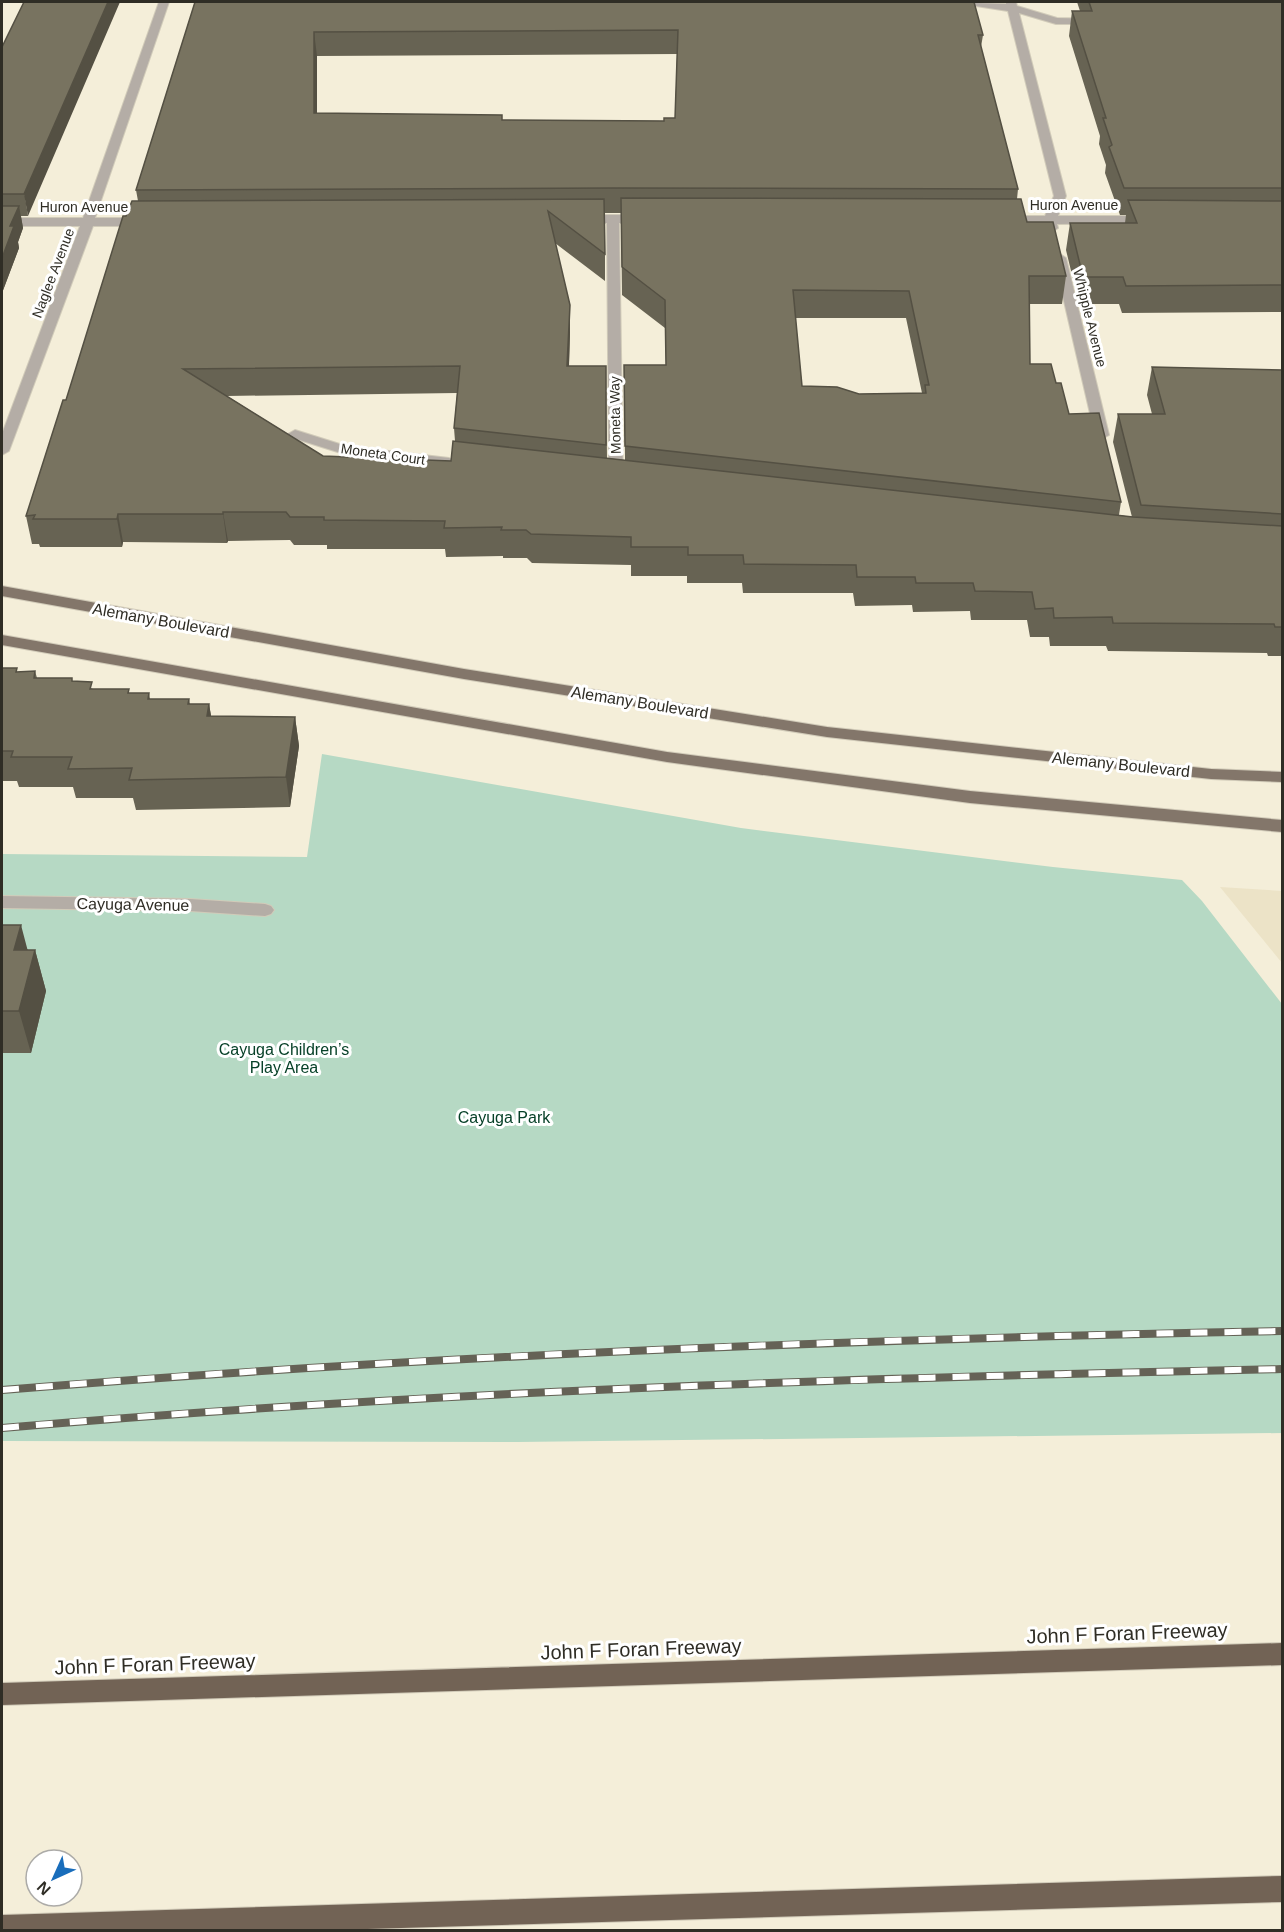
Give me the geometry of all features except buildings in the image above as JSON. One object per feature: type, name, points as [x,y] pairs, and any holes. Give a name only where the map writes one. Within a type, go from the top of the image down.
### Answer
[{"type":"highway","name":"John F Foran Freeway","points":[[2,1694],[1282,1654]]},
{"type":"highway","points":[[2,1928],[1282,1889]]},
{"type":"main road","name":"Alemany Boulevard","points":[[2,591],[453,672],[827,732],[1211,774],[1282,777]]},
{"type":"main road","points":[[2,640],[667,758],[970,797],[1282,826]]},
{"type":"street","name":"Naglee Avenue","points":[[2,451],[88,222],[164,2]]},
{"type":"street","points":[[940,3],[1012,5],[1056,21],[1104,21]]},
{"type":"street","points":[[1012,5],[1060,196],[1050,220]]},
{"type":"street","points":[[565,219],[660,219]]},
{"type":"street","name":"Moneta Way","points":[[613,219],[616,481]]},
{"type":"street","name":"Huron Avenue","points":[[991,220],[1166,220]]},
{"type":"street","name":"Whipple Avenue","points":[[1050,220],[1105,446]]},
{"type":"street","name":"Huron Avenue","points":[[2,222],[160,222]]},
{"type":"street","name":"Moneta Court","points":[[295,434],[344,450],[462,464]]},
{"type":"street","name":"Cayuga Avenue","points":[[2,902],[190,904],[265,910]]},
{"type":"shaded area","points":[[1220,887],[1282,891],[1282,963]]},
{"type":"green space","name":"Cayuga Park","points":[[322,754],[741,828],[1053,867],[1182,880],[1202,901],[1282,1004],[1282,1433],[518,1442],[2,1441],[2,854],[307,857]]},
{"type":"railway","points":[[2,1390],[322,1367],[642,1350],[1282,1331]]},
{"type":"railway","points":[[2,1428],[321,1404],[481,1395],[801,1382],[1282,1369]]},
{"type":"park label","name":"Cayuga Children’s Play Area","points":[[284,1058]]}]
